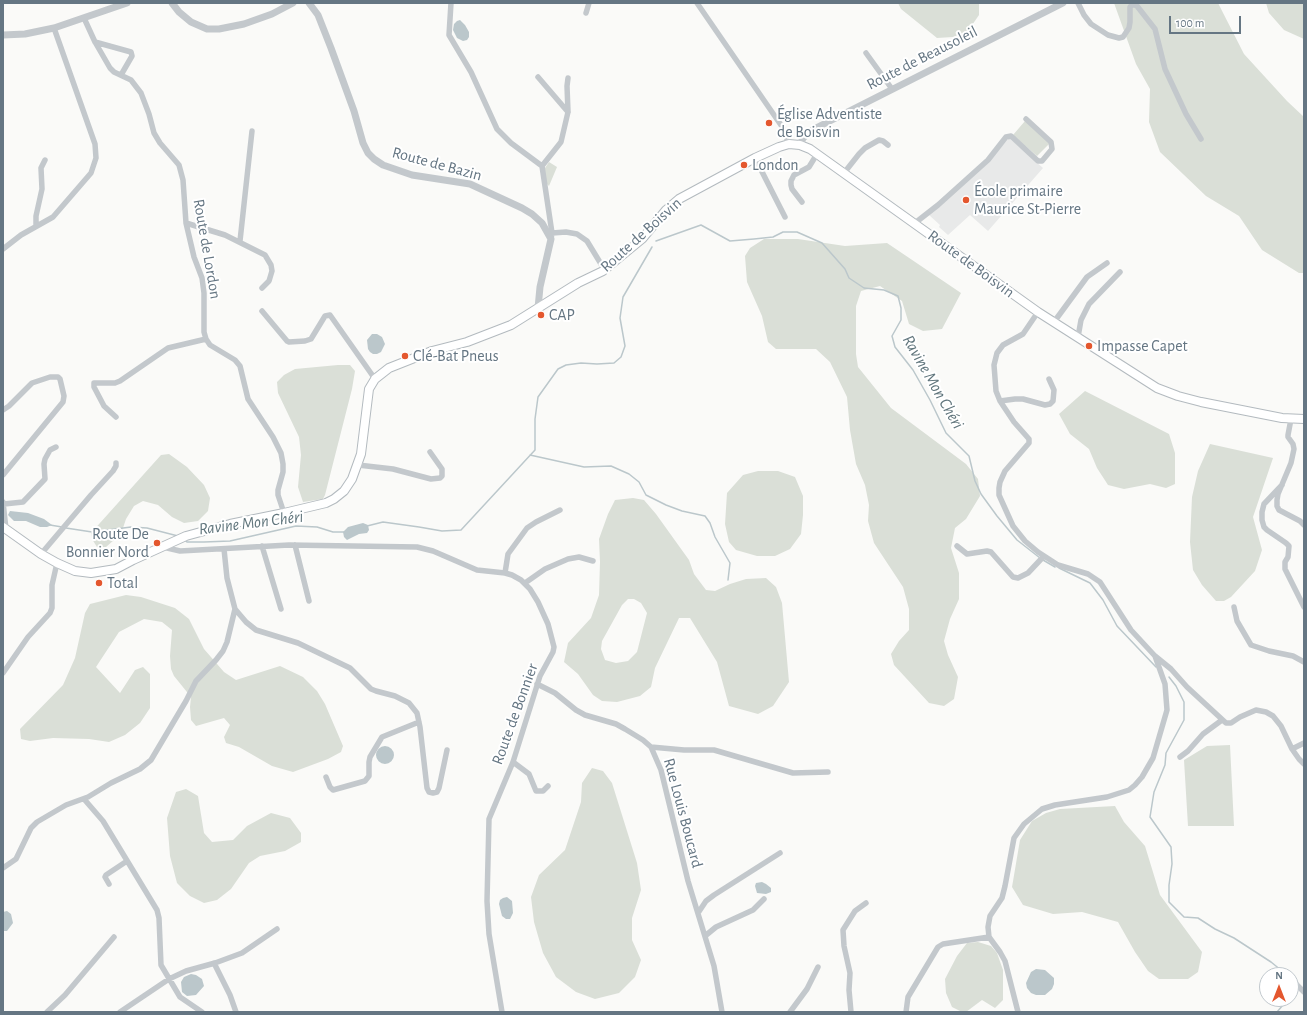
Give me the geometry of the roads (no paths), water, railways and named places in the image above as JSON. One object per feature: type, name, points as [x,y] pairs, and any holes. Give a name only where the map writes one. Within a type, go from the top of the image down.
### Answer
[{"type":"main road","name":"Route de Boisvin","points":[[4,528],[40,554],[57,563],[75,571],[91,573],[116,570],[133,560],[185,536],[230,524],[326,503],[344,491],[352,479],[361,454],[368,389],[375,379],[389,368],[511,325],[578,283],[603,271],[642,238],[672,204],[755,158],[779,147],[790,144],[800,145],[816,154],[1038,312],[1157,388],[1200,402],[1291,419],[1304,420]]},
{"type":"street","points":[[3,35],[25,34],[54,28],[127,3]]},
{"type":"street","points":[[172,3],[192,22],[207,28],[219,29],[244,24],[272,14],[293,3]]},
{"type":"street","name":"Route de Bazin","points":[[309,3],[318,15],[354,111],[363,143],[368,153],[383,165],[412,175],[470,184],[532,214],[542,223],[552,236]]},
{"type":"street","points":[[451,3],[449,35],[471,72],[497,129],[511,143],[542,166],[552,236],[540,287],[538,308]]},
{"type":"street","points":[[586,13],[589,3]]},
{"type":"street","points":[[697,3],[783,128],[790,144]]},
{"type":"street","name":"Route de Beausoleil","points":[[800,145],[803,138],[814,129],[1063,3]]},
{"type":"street","points":[[1078,3],[1084,15],[1091,24],[1108,35],[1118,38],[1123,37],[1129,28],[1130,7],[1133,4],[1137,6],[1155,29],[1165,69],[1186,114],[1201,139]]},
{"type":"street","name":"Route de Lordon","points":[[84,18],[95,42],[110,68],[114,72],[131,80],[141,93],[150,114],[154,133],[178,165],[183,180],[186,223],[194,257],[202,278],[204,293],[204,332],[206,339]]},
{"type":"street","points":[[3,249],[21,235],[54,217],[91,173],[96,158],[95,144],[54,28]]},
{"type":"street","points":[[95,42],[131,52],[132,56],[121,75]]},
{"type":"street","points":[[866,53],[892,89]]},
{"type":"street","points":[[538,77],[568,112]]},
{"type":"street","points":[[542,166],[561,142],[568,112],[568,78]]},
{"type":"street","points":[[915,223],[938,205],[988,160],[1006,137],[1011,136],[1038,161],[1042,161],[1052,149],[1051,142],[1026,119]]},
{"type":"street","points":[[240,242],[252,131]]},
{"type":"street","points":[[844,173],[865,148],[879,140],[888,145]]},
{"type":"street","points":[[802,202],[792,189],[791,180],[794,175],[809,167],[816,154]]},
{"type":"street","points":[[755,158],[785,217]]},
{"type":"street","points":[[36,226],[36,216],[42,189],[40,168],[45,160]]},
{"type":"street","points":[[186,223],[214,230],[265,256],[271,265],[271,277],[262,288]]},
{"type":"street","points":[[552,236],[566,232],[577,234],[587,241],[601,264],[616,261]]},
{"type":"street","points":[[1054,322],[1087,277],[1107,263]]},
{"type":"street","points":[[1078,337],[1081,320],[1089,304],[1120,272]]},
{"type":"street","points":[[262,311],[289,342],[311,339],[325,316],[330,315],[375,379]]},
{"type":"street","points":[[1038,312],[1023,334],[1003,345],[997,353],[994,365],[996,391],[1000,402],[1014,422],[1028,437],[1029,443],[1005,470],[1000,482],[999,495],[1013,526],[1025,541],[1044,556],[1058,565],[1088,574],[1100,582],[1131,630],[1155,656],[1171,669],[1187,687],[1222,720],[1226,723],[1231,723],[1240,716],[1256,710],[1266,712],[1273,716],[1281,726],[1292,749],[1304,764]]},
{"type":"street","points":[[116,417],[104,406],[94,387],[94,383],[115,383],[168,348],[206,339],[210,345],[235,360],[240,366],[248,399],[273,437],[281,453],[283,472],[278,495],[284,513]]},
{"type":"street","points":[[3,410],[32,383],[50,377],[58,377],[60,379],[64,402],[3,476]]},
{"type":"street","points":[[1000,402],[1023,399],[1045,405],[1050,404],[1053,401],[1054,390],[1049,379]]},
{"type":"street","points":[[1291,419],[1288,435],[1294,449],[1291,463],[1277,500],[1277,506],[1279,510],[1300,521],[1304,525]]},
{"type":"street","points":[[4,528],[3,503],[23,502],[45,479],[45,459],[50,450],[56,446]]},
{"type":"street","points":[[358,465],[393,469],[431,479],[440,478],[442,476],[442,469],[430,452]]},
{"type":"street","points":[[40,554],[113,472],[116,463]]},
{"type":"street","points":[[1282,485],[1264,504],[1262,520],[1264,527],[1267,530],[1289,546],[1285,569],[1304,607]]},
{"type":"street","points":[[505,573],[508,554],[527,528],[560,510]]},
{"type":"street","points":[[295,545],[309,600]]},
{"type":"street","name":"Route de Bonnier","points":[[163,547],[175,551],[295,545],[421,547],[477,570],[505,573],[517,577],[530,589],[548,624],[554,643],[553,652],[542,670],[513,762],[491,812],[488,827],[487,901],[489,934],[502,1012]]},
{"type":"street","points":[[262,546],[281,609]]},
{"type":"street","points":[[957,546],[967,554],[987,551],[991,552],[1013,576],[1018,578],[1028,573],[1044,556]]},
{"type":"street","points":[[224,549],[227,578],[235,609],[246,622],[256,630],[270,635],[286,638],[350,668],[376,692],[395,696],[409,703],[417,713],[427,788],[429,792],[437,792],[439,788],[447,750]]},
{"type":"street","points":[[525,583],[545,569],[568,559],[579,557],[593,561]]},
{"type":"street","points":[[3,673],[28,637],[52,608],[52,586],[57,563]]},
{"type":"street","points":[[1234,607],[1236,621],[1251,645],[1269,651],[1293,656],[1304,662]]},
{"type":"street","points":[[3,868],[16,860],[31,828],[35,824],[66,805],[84,799],[111,783],[140,769],[151,760],[186,701],[196,681],[223,651],[230,633],[235,609]]},
{"type":"street","points":[[1018,1012],[1005,961],[989,937],[988,927],[990,916],[1002,898],[1014,838],[1024,824],[1042,808],[1107,798],[1129,790],[1142,777],[1153,758],[1167,710],[1165,684],[1155,656]]},
{"type":"street","name":"Rue Louis Boucard","points":[[538,684],[554,693],[576,710],[586,715],[616,724],[643,740],[651,747],[661,770],[688,881],[714,966],[722,1012]]},
{"type":"street","points":[[1180,757],[1188,751],[1203,734],[1222,720]]},
{"type":"street","points":[[326,777],[333,790],[364,781],[369,776],[370,758],[382,737],[419,722]]},
{"type":"street","points":[[1292,749],[1304,743]]},
{"type":"street","points":[[651,747],[684,750],[714,750],[793,773],[828,772]]},
{"type":"street","points":[[513,762],[529,774],[536,791],[543,791],[548,786]]},
{"type":"street","points":[[84,799],[103,821],[157,910],[159,918],[161,965],[180,997],[202,1012]]},
{"type":"street","points":[[698,913],[706,901],[714,895],[780,853]]},
{"type":"street","points":[[109,884],[105,877],[106,875],[127,861]]},
{"type":"street","points":[[704,936],[716,927],[753,910],[764,899]]},
{"type":"street","points":[[851,1012],[849,996],[850,973],[844,946],[843,930],[855,911],[866,903]]},
{"type":"street","points":[[120,1012],[169,979],[186,971],[242,953],[278,929]]},
{"type":"street","points":[[47,1012],[65,996],[114,937]]},
{"type":"street","points":[[906,1012],[908,997],[938,947],[989,937]]},
{"type":"street","points":[[214,963],[230,994],[236,1012]]},
{"type":"street","points":[[790,1012],[807,989],[818,967]]},
{"type":"waterway","name":"Ravine Mon Chéri","points":[[656,241],[701,225],[730,241],[773,237],[783,232],[797,232],[822,243],[845,269],[849,278],[864,288],[884,290],[898,296],[901,308],[901,320],[892,336],[895,347],[913,370],[946,433],[969,456],[975,481],[981,494],[1017,540],[1040,558]]},
{"type":"waterway","name":"Ravine Mon Chéri","points":[[367,526],[383,522],[442,531],[461,530],[535,450],[535,419],[538,397],[558,369],[566,365],[581,363],[614,363],[621,357],[625,346],[620,318],[623,297],[652,247]]},
{"type":"waterway","points":[[530,455],[584,467],[611,466],[629,474],[639,482],[646,495],[682,511],[705,516],[730,563],[728,580]]},
{"type":"waterway","name":"Ravine Mon Chéri","points":[[50,525],[62,527]]},
{"type":"waterway","name":"Ravine Mon Chéri","points":[[185,540],[187,542],[230,541],[296,526],[317,527],[333,532],[344,532]]},
{"type":"waterway","name":"Ravine Mon Chéri","points":[[66,528],[92,532],[131,527],[147,528],[178,536]]},
{"type":"waterway","name":"Ravine Mon Chéri","points":[[1043,560],[1055,567]]},
{"type":"waterway","name":"Ravine Mon Chéri","points":[[1059,568],[1090,583],[1103,600],[1117,626],[1156,667]]},
{"type":"waterway","points":[[1169,677],[1176,686],[1184,702],[1184,720],[1166,753],[1165,765],[1154,792],[1150,817],[1171,847],[1172,864],[1169,885],[1169,902],[1184,917],[1198,918],[1215,929],[1234,938],[1277,967]]},
{"type":"waterway","points":[[1277,1012],[1281,1007]]},
{"type":"place","name":"Église Adventiste de Boisvin","points":[[769,123]]},
{"type":"place","name":"London","points":[[744,165]]},
{"type":"place","name":"École primaire Maurice St-Pierre","points":[[966,200]]},
{"type":"place","name":"CAP","points":[[541,315]]},
{"type":"place","name":"Impasse Capet","points":[[1089,346]]},
{"type":"place","name":"Clé-Bat Pneus","points":[[405,356]]},
{"type":"place","name":"Route De Bonnier Nord","points":[[157,543]]},
{"type":"place","name":"Total","points":[[99,583]]}]
